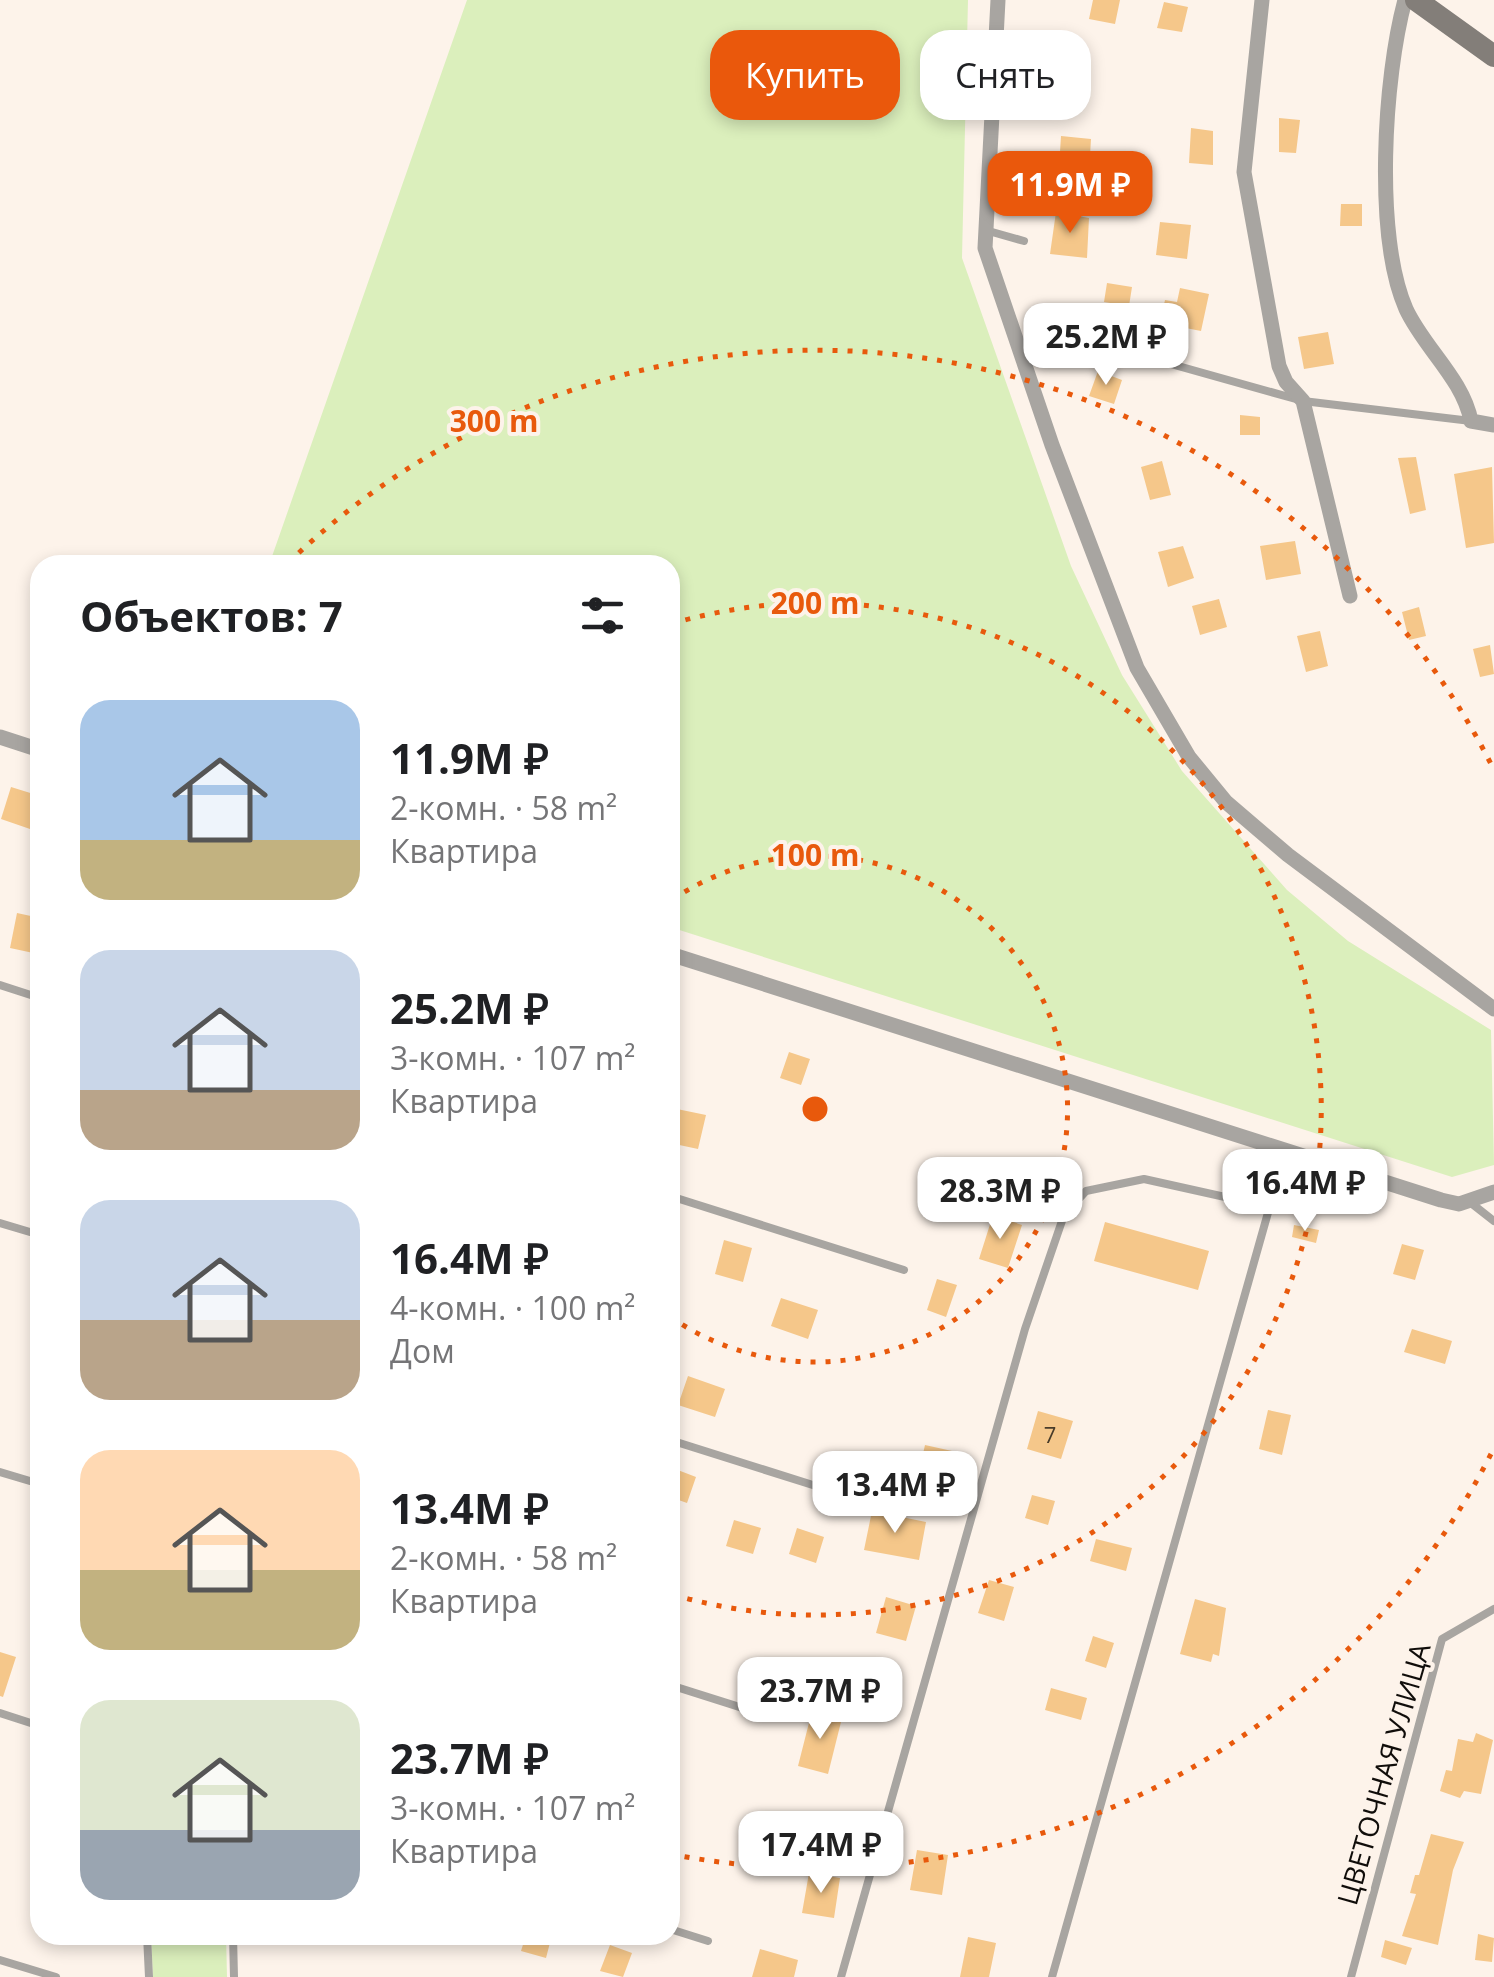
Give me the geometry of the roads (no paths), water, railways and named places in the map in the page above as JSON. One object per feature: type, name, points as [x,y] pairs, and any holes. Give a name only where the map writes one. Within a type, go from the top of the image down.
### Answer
[{"type":"main road","points":[[1416,0],[1494,56]]},
{"type":"street","points":[[998,0],[984,230],[994,284],[1137,668],[1189,757],[1226,802],[1288,855],[1494,1009]]},
{"type":"street","points":[[1262,0],[1244,172],[1279,366],[1286,382],[1303,400],[1350,596]]},
{"type":"street","points":[[1405,0],[1387,42],[1393,266],[1407,311],[1456,386],[1470,421],[1494,425]]},
{"type":"street","points":[[0,738],[30,747]]},
{"type":"street","points":[[680,957],[1441,1200],[1471,1203],[1494,1192]]},
{"type":"lane","points":[[984,230],[1024,241]]},
{"type":"lane","points":[[1058,332],[1303,400],[1470,421]]},
{"type":"lane","points":[[0,985],[30,995]]},
{"type":"lane","points":[[1052,1977],[1286,1150]]},
{"type":"lane","points":[[841,1977],[1025,1329],[1064,1215],[1086,1191],[1144,1179],[1270,1207]]},
{"type":"lane","points":[[680,1199],[904,1270]]},
{"type":"lane","points":[[1471,1203],[1494,1221]]},
{"type":"lane","points":[[0,1223],[30,1231]]},
{"type":"lane","points":[[680,1443],[835,1492]]},
{"type":"lane","points":[[0,1472],[30,1481]]},
{"type":"lane","name":"ЦВЕТОЧНАЯ УЛИЦА","points":[[1351,1977],[1442,1639],[1494,1610]]},
{"type":"lane","points":[[680,1688],[771,1717]]},
{"type":"lane","points":[[0,1713],[30,1723]]},
{"type":"lane","points":[[680,1932],[708,1941]]},
{"type":"lane","points":[[148,1945],[150,1977]]},
{"type":"lane","points":[[233,1945],[234,1977]]},
{"type":"lane","points":[[0,1960],[56,1977]]}]
